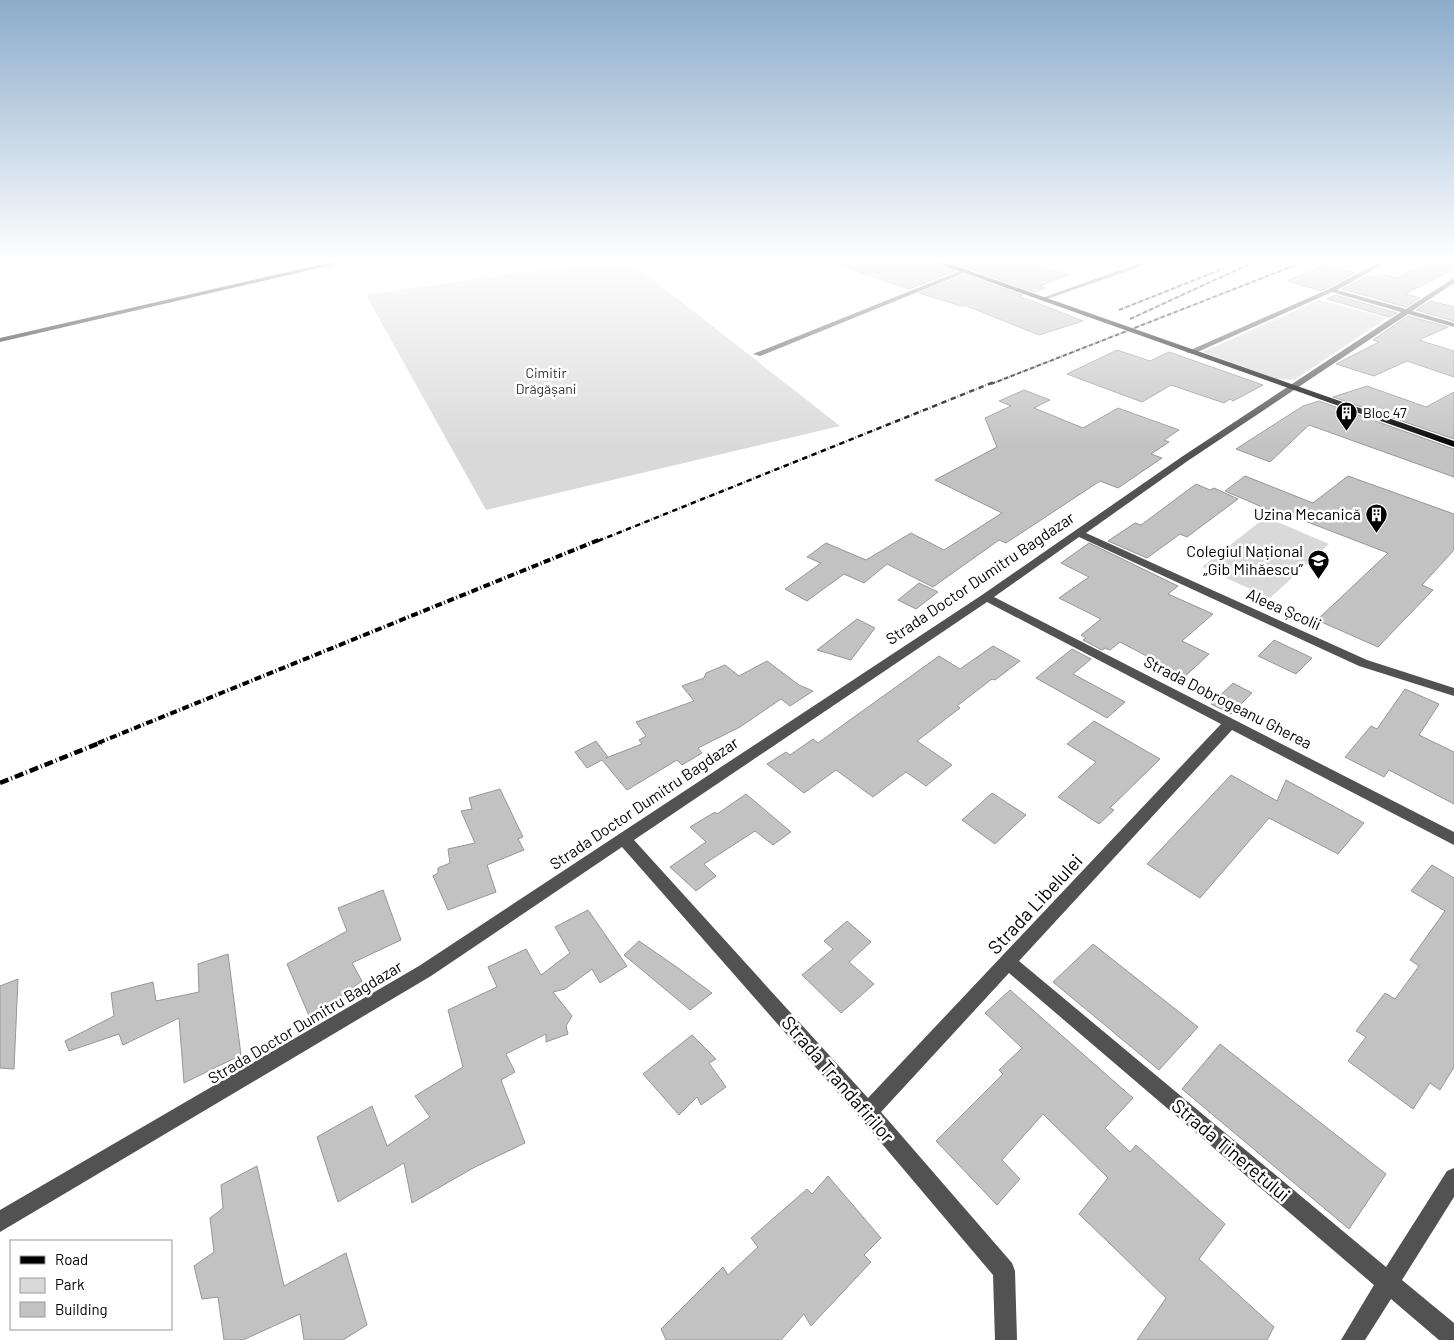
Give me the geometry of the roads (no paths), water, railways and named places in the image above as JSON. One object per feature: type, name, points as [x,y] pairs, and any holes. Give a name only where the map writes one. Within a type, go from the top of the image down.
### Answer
[{"type":"main road","points":[[0,340],[72,324]]},
{"type":"main road","points":[[1111,324],[1454,444]]},
{"type":"street","points":[[757,354],[833,324]]},
{"type":"street","points":[[1190,352],[1255,324]]},
{"type":"street","name":"Strada Doctor Dumitru Bagdazar","points":[[0,1222],[425,971],[986,597],[1186,458],[1388,324]]},
{"type":"street","name":"Aleea Școlii","points":[[1078,533],[1363,663],[1454,692]]},
{"type":"street","name":"Strada Dobrogeanu Gherea","points":[[986,597],[1230,722],[1454,840]]},
{"type":"street","name":"Strada Libelulei","points":[[868,1112],[1230,722]]},
{"type":"street","name":"Strada Trandafirilor","points":[[623,838],[868,1112],[1004,1272],[1006,1340]]},
{"type":"street","name":"Strada Tineretului","points":[[1008,962],[1454,1338]]},
{"type":"street","points":[[1352,1340],[1454,1178]]},
{"type":"railway","points":[[991,384],[1146,324]]},
{"type":"railway","points":[[598,541],[994,382]]},
{"type":"railway","points":[[98,743],[601,539]]},
{"type":"railway","points":[[0,783],[102,742]]},
{"type":"place","name":"Bloc 47","points":[[1347,432]]},
{"type":"place","name":"Uzina Mecanică","points":[[1377,533]]},
{"type":"place","name":"Colegiul Național „Gib Mihăescu”","points":[[1319,579]]},
{"type":"park label","name":"Cimitir Drăgășani","points":[[546,382]]}]
